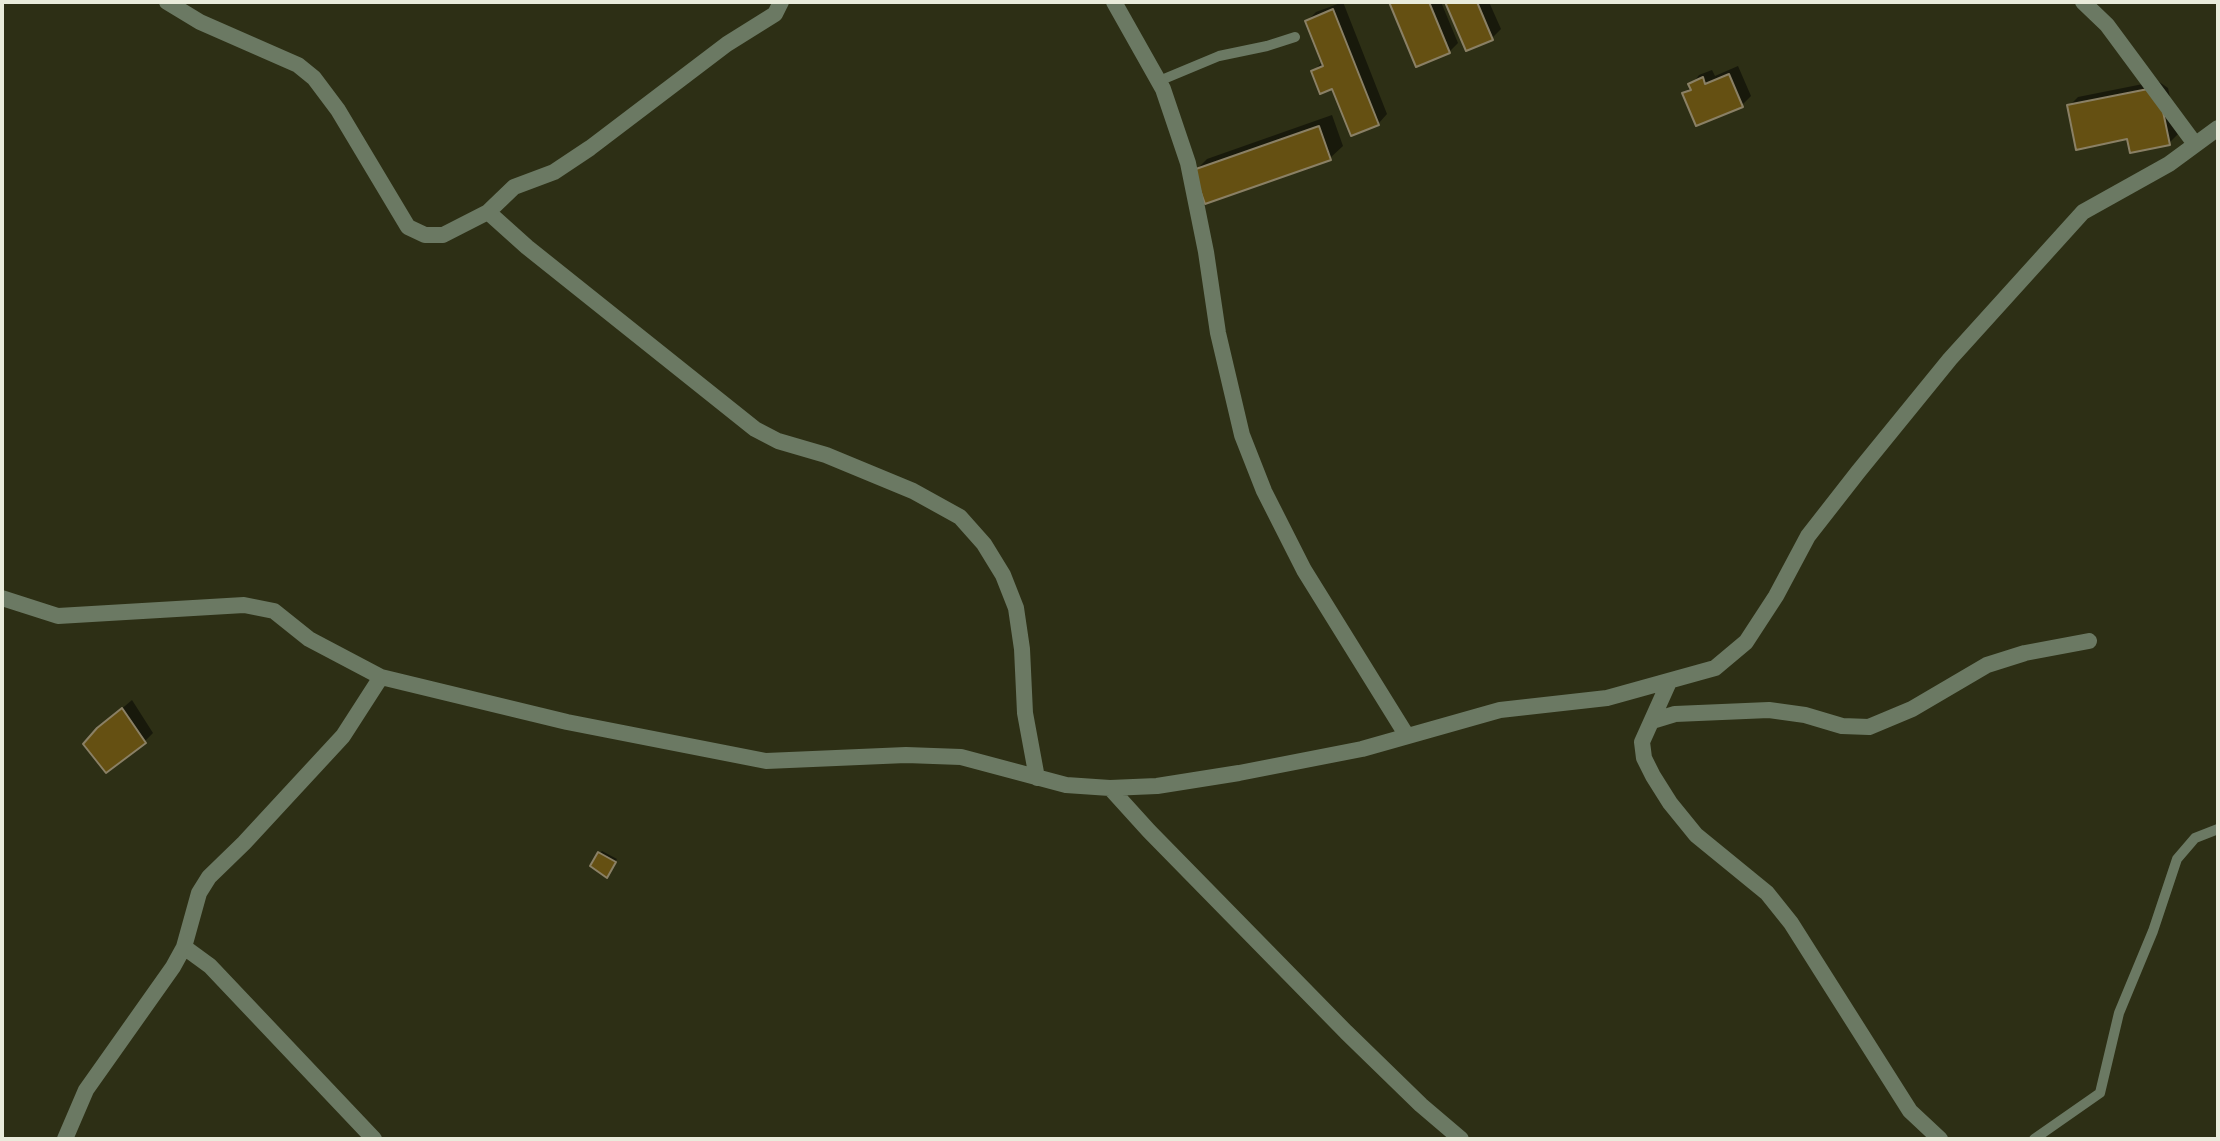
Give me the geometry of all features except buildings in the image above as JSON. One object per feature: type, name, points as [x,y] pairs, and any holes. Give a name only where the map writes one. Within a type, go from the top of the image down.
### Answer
[{"type":"street","points":[[167,2],[200,22],[298,65],[314,78],[338,110],[408,227],[425,235],[443,235],[488,212],[514,187],[554,172],[727,44],[775,14],[781,2]]},
{"type":"street","points":[[1114,2],[1159,81],[1188,163],[1218,333],[1242,435],[1264,491],[1304,570],[1407,736]]},
{"type":"street","points":[[2083,2],[2107,25],[2195,144]]},
{"type":"street","points":[[2,598],[58,616],[244,605],[274,611],[309,639],[381,677],[567,722],[766,761],[906,755],[961,757],[1066,785],[1110,788],[1157,786],[1239,773],[1362,749],[1500,710],[1607,698],[1715,668],[1746,642],[1776,596],[1808,536],[1858,472],[1950,359],[2083,212],[2169,164],[2218,128]]},
{"type":"street","points":[[488,212],[527,247],[755,429],[778,441],[826,455],[913,491],[960,517],[984,544],[1016,608],[1022,649],[1025,713],[1037,778]]},
{"type":"street","points":[[1652,721],[1675,714],[1769,710],[1805,715],[1842,726],[1869,727],[1912,709],[1987,665],[2025,653],[2089,641]]},
{"type":"street","points":[[65,1139],[86,1090],[184,947],[199,893],[209,877],[343,736],[381,677]]},
{"type":"street","points":[[1669,682],[1642,742],[1644,758],[1670,803],[1696,835],[1767,893],[1791,923],[1849,1011],[1910,1111],[1940,1139]]},
{"type":"street","points":[[1110,788],[1346,1032],[1461,1139]]},
{"type":"street","points":[[184,947],[210,966],[374,1139]]},
{"type":"lane","points":[[1159,81],[1219,56],[1295,37]]},
{"type":"lane","points":[[2034,1139],[2100,1093],[2119,1013],[2153,931],[2177,859],[2195,838],[2218,829]]}]
